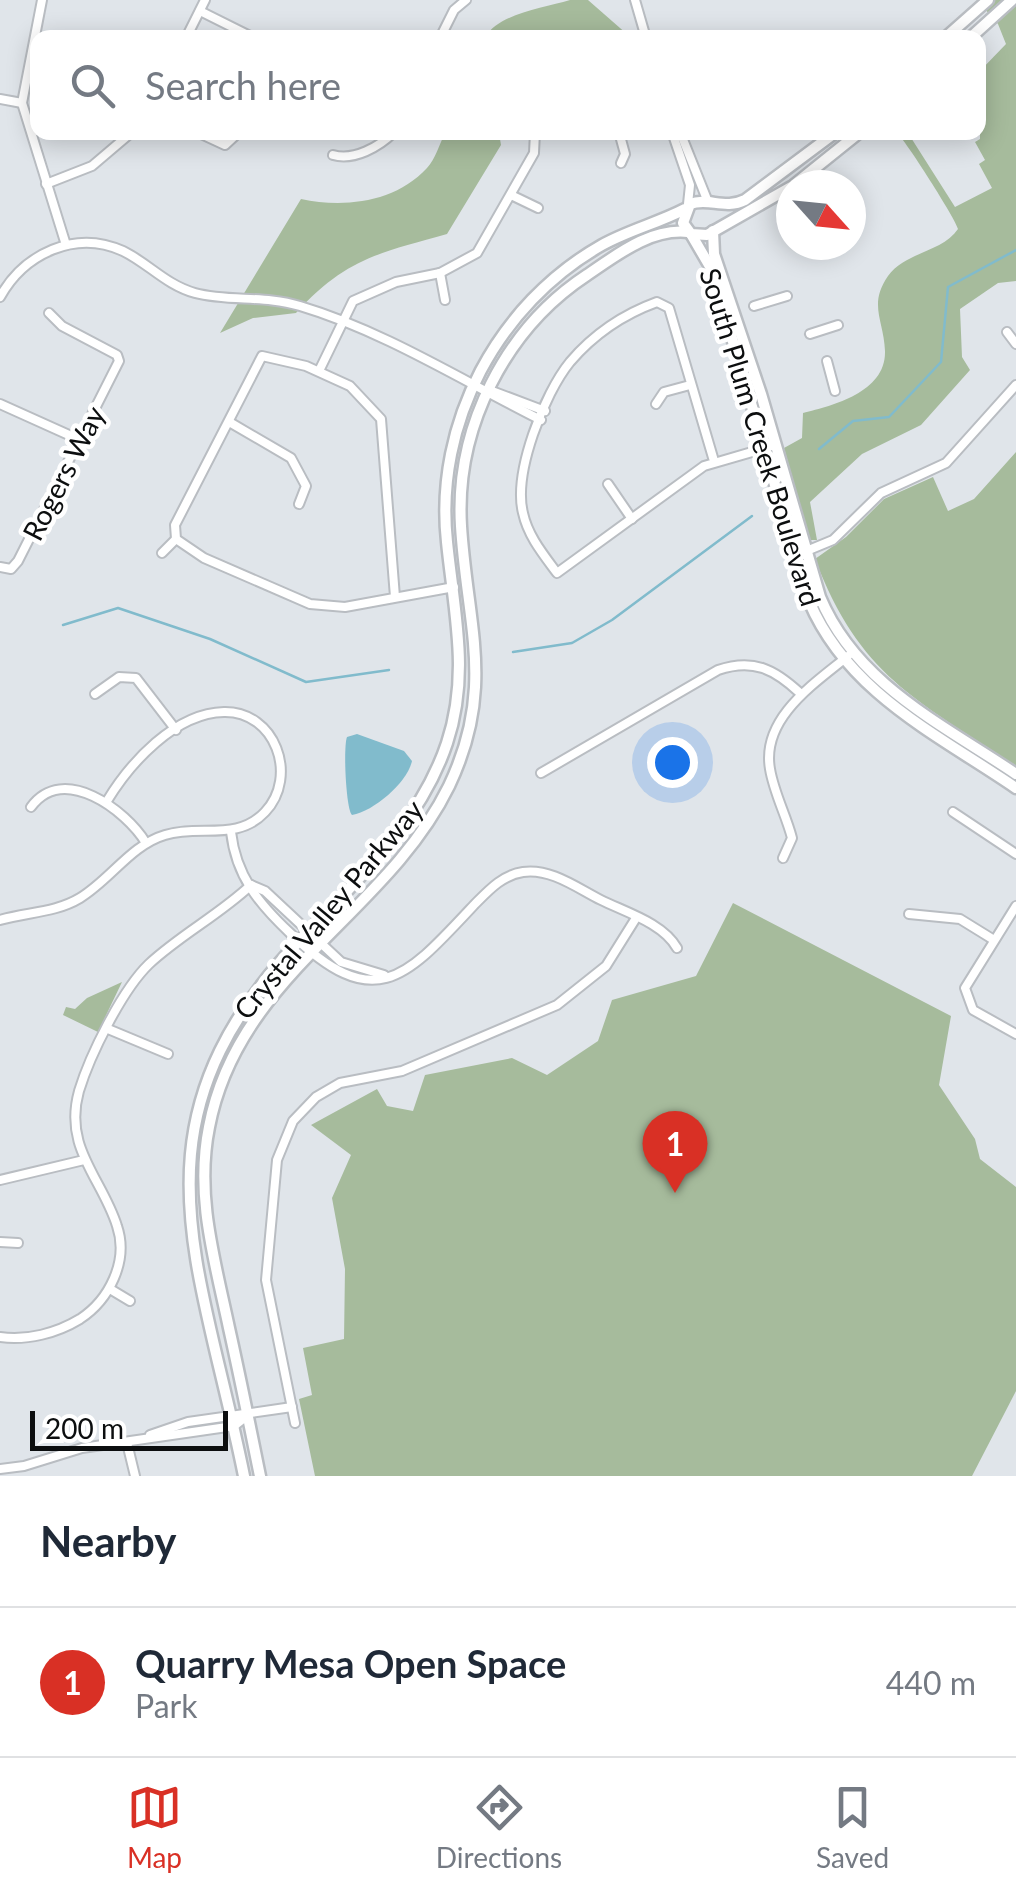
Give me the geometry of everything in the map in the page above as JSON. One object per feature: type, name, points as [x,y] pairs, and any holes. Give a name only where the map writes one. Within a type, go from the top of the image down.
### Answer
[{"type":"main road","points":[[954,30],[988,0]]},
{"type":"main road","points":[[978,30],[1012,0]]},
{"type":"main road","points":[[776,195],[703,236],[690,233],[682,220],[686,208],[709,203],[732,206],[745,200],[825,140]]},
{"type":"main road","points":[[812,170],[850,140]]},
{"type":"main road","points":[[709,203],[718,215],[714,230]]},
{"type":"main road","name":"Crystal Valley Parkway","points":[[244,1476],[192,1229],[190,1144],[201,1091],[221,1041],[248,999],[406,823],[441,760],[460,683],[460,632],[445,522],[447,485],[453,444],[474,384],[515,318],[567,268],[613,239],[686,208]]},
{"type":"main road","name":"South Plum Creek Boulevard","points":[[714,230],[714,254],[768,447]]},
{"type":"main road","name":"Crystal Valley Parkway","points":[[260,1476],[207,1227],[206,1146],[216,1096],[235,1048],[260,1008],[429,818],[448,786],[467,732],[477,650],[461,506],[468,448],[488,390],[527,328],[566,290],[658,232],[690,233]]},
{"type":"main road","name":"South Plum Creek Boulevard","points":[[690,233],[712,270],[802,553],[816,616],[885,701],[1016,788]]},
{"type":"main road","name":"South Plum Creek Boulevard","points":[[847,657],[1016,774]]},
{"type":"street","points":[[36,30],[42,0]]},
{"type":"street","points":[[190,30],[205,0]]},
{"type":"street","points":[[444,30],[454,10],[466,0]]},
{"type":"street","points":[[635,0],[644,30]]},
{"type":"street","points":[[200,11],[238,30]]},
{"type":"street","points":[[30,62],[22,103],[30,130]]},
{"type":"street","points":[[0,99],[22,103]]},
{"type":"street","points":[[33,140],[66,245]]},
{"type":"street","points":[[46,184],[92,166],[123,140]]},
{"type":"street","points":[[333,154],[343,158],[381,146],[387,140]]},
{"type":"street","points":[[319,371],[352,302],[365,292],[440,272],[477,252],[534,153],[535,140]]},
{"type":"street","points":[[621,140],[625,154],[621,163]]},
{"type":"street","points":[[675,140],[690,185],[686,208]]},
{"type":"street","points":[[683,140],[709,203]]},
{"type":"street","points":[[511,195],[538,208]]},
{"type":"street","points":[[0,297],[35,258],[66,245],[99,244],[124,252],[189,292],[271,299],[341,322],[543,416]]},
{"type":"street","points":[[440,272],[445,300]]},
{"type":"street","points":[[754,306],[787,296]]},
{"type":"street","points":[[714,460],[669,308],[657,302],[629,312],[568,364],[529,444],[522,477],[522,509],[528,528],[557,573],[714,460],[768,447]]},
{"type":"street","name":"Rogers Way","points":[[0,568],[11,569],[18,560],[118,365],[117,355],[62,326],[49,313]]},
{"type":"street","points":[[810,334],[838,324]]},
{"type":"street","points":[[1007,332],[1016,344]]},
{"type":"street","points":[[395,598],[381,420],[350,386],[319,371],[262,356],[174,525],[176,539],[204,558],[310,604],[345,607],[395,598],[454,587]]},
{"type":"street","points":[[827,361],[835,391]]},
{"type":"street","points":[[656,404],[664,392],[690,385]]},
{"type":"street","points":[[802,553],[833,540],[881,492],[946,464],[1016,385]]},
{"type":"street","points":[[0,404],[80,440]]},
{"type":"street","points":[[381,420],[394,415]]},
{"type":"street","points":[[230,423],[291,458],[306,486],[299,504]]},
{"type":"street","points":[[608,484],[632,519]]},
{"type":"street","points":[[162,553],[176,539]]},
{"type":"street","points":[[783,858],[792,838],[770,768],[770,752],[800,693],[847,657]]},
{"type":"street","points":[[541,773],[718,670],[737,664],[767,668],[800,693]]},
{"type":"street","points":[[95,694],[119,677],[136,678],[176,730]]},
{"type":"street","points":[[0,920],[66,906],[146,843],[179,832],[232,832],[250,825],[273,802],[282,773],[276,745],[260,725],[234,713],[195,718],[130,766],[107,801]]},
{"type":"street","points":[[30,807],[38,796],[53,792],[70,791],[107,801],[135,825],[146,843]]},
{"type":"street","points":[[953,812],[1016,854]]},
{"type":"street","points":[[232,832],[238,861],[259,904],[310,953],[350,978],[374,980],[418,962],[492,886],[518,873],[550,874],[668,936],[677,948]]},
{"type":"street","points":[[251,886],[265,891],[348,966],[394,975]]},
{"type":"street","points":[[0,1337],[41,1336],[75,1322],[110,1289],[119,1260],[118,1227],[84,1160],[76,1108],[85,1074],[140,973],[251,886]]},
{"type":"street","points":[[1016,906],[970,974],[968,1000],[982,1017],[1016,1034]]},
{"type":"street","points":[[909,914],[960,920],[994,940]]},
{"type":"street","points":[[295,1423],[266,1280],[278,1160],[293,1121],[316,1096],[340,1082],[411,1068],[557,1006],[612,960],[636,918]]},
{"type":"street","points":[[108,1028],[168,1054]]},
{"type":"street","points":[[0,1180],[84,1160]]},
{"type":"street","points":[[0,1242],[18,1244]]},
{"type":"street","points":[[110,1289],[130,1301]]},
{"type":"street","points":[[139,1440],[188,1422],[292,1407]]},
{"type":"street","points":[[0,1468],[25,1471],[74,1450],[234,1426],[248,1415]]},
{"type":"street","points":[[126,1442],[134,1476]]},
{"type":"green space","points":[[570,0],[588,0],[622,30],[491,30],[501,22]]},
{"type":"green space","points":[[977,0],[1016,0],[1016,281],[998,283],[960,309],[962,357],[970,370],[921,425],[862,454],[810,502],[817,540],[810,540],[784,448],[802,438],[803,413],[856,394],[877,377],[885,351],[878,304],[882,286],[895,268],[943,243],[958,229],[902,140],[912,140],[955,207],[992,188],[979,164],[985,160],[975,142],[986,140],[986,65],[1006,44],[998,24]]},
{"type":"green space","points":[[442,140],[500,140],[501,145],[447,234],[364,260],[331,281],[296,313],[253,318],[220,333],[301,199],[334,203],[384,196],[414,180],[435,156]]},
{"type":"green space","points":[[1016,452],[1016,766],[921,703],[872,659],[832,599],[815,559],[846,537],[884,499],[933,477],[948,511],[974,499]]},
{"type":"green space","points":[[733,903],[951,1016],[939,1085],[975,1139],[980,1159],[1016,1187],[1016,1391],[972,1476],[315,1476],[299,1399],[312,1395],[303,1348],[344,1339],[345,1269],[332,1198],[351,1155],[311,1125],[377,1089],[387,1106],[413,1111],[425,1075],[512,1058],[547,1075],[598,1041],[612,1000],[696,976]]},
{"type":"green space","points":[[122,982],[98,1032],[63,1015],[66,1007],[75,1009],[87,998]]},
{"type":"water","points":[[357,734],[404,751],[412,761],[404,778],[388,795],[352,815],[346,743],[347,737]]},
{"type":"waterway","points":[[819,449],[853,421],[889,417],[941,362],[948,287],[1016,250]]},
{"type":"waterway","points":[[513,652],[572,643],[612,620],[752,516]]},
{"type":"waterway","points":[[63,625],[118,608],[210,639],[306,682],[389,670]]},
{"type":"place","name":"Quarry Mesa Open Space","points":[[675,1193]]}]
